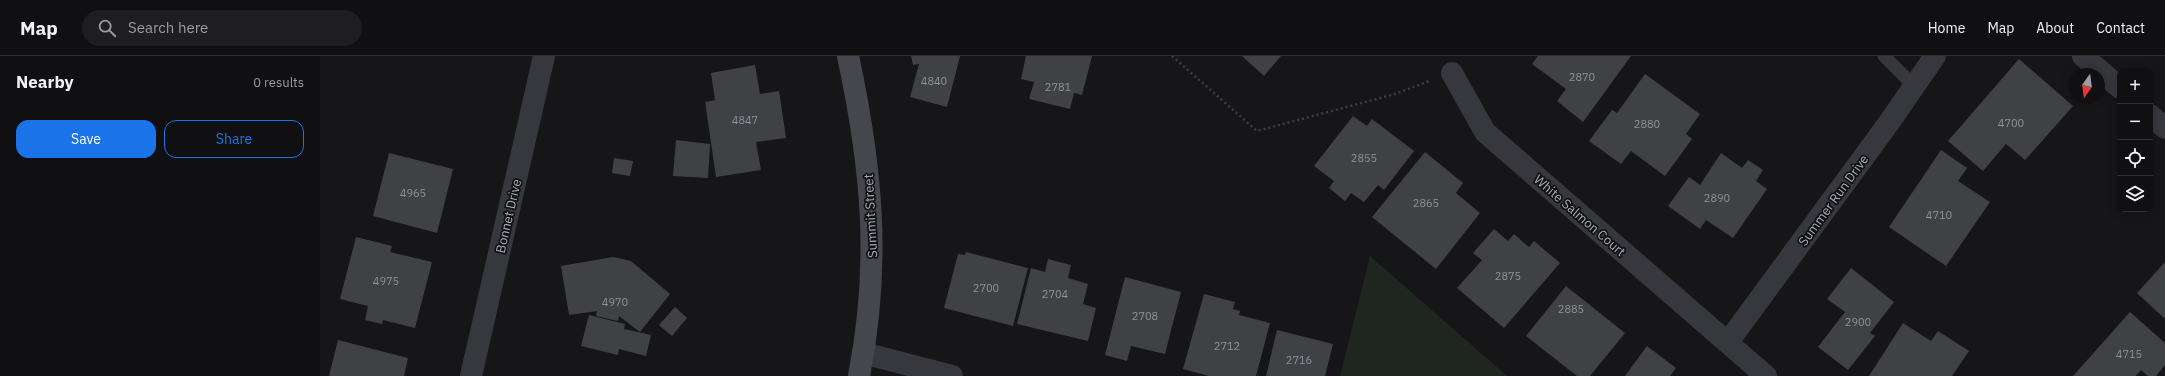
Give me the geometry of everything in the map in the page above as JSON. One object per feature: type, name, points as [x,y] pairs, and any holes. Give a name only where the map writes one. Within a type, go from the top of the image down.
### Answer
[{"type":"main road","name":"Summit Street","points":[[848,56],[863,138],[872,214],[872,285],[863,353],[858,376]]},
{"type":"street","name":"Bonnet Drive","points":[[471,376],[544,56]]},
{"type":"street","name":"Summer Run Drive","points":[[1728,342],[1746,320],[1935,56]]},
{"type":"street","points":[[2082,56],[2117,85]]},
{"type":"street","name":"White Salmon Court","points":[[1452,73],[1485,132],[1766,376]]},
{"type":"street","points":[[2153,118],[2165,128]]},
{"type":"street","points":[[863,353],[952,376]]},
{"type":"lane","points":[[1884,56],[1914,86]]},
{"type":"path","points":[[1172,56],[1257,131],[1395,94],[1417,86]]},
{"type":"shaded area","points":[[1370,256],[1507,376],[1340,376]]},
{"type":"building","points":[[911,56],[960,56],[947,107],[910,97],[919,64],[913,65]]},
{"type":"building","points":[[1026,56],[1092,56],[1082,95],[1074,93],[1070,109],[1029,99],[1034,82],[1021,79]]},
{"type":"building","points":[[1242,56],[1281,56],[1264,76]]},
{"type":"building","points":[[1538,56],[1631,56],[1583,122],[1557,101],[1566,89],[1532,64]]},
{"type":"building","points":[[2019,59],[2073,106],[2025,160],[2006,144],[1983,171],[1948,141]]},
{"type":"building","points":[[755,65],[760,94],[779,91],[786,138],[756,142],[761,170],[716,177],[705,102],[715,100],[711,73]]},
{"type":"building","points":[[1645,74],[1700,114],[1686,134],[1692,139],[1665,176],[1631,151],[1621,164],[1589,141],[1612,110],[1617,113]]},
{"type":"building","points":[[1353,116],[1367,126],[1372,119],[1414,151],[1384,190],[1378,185],[1364,202],[1351,193],[1345,201],[1329,188],[1334,181],[1314,166]]},
{"type":"building","points":[[676,140],[710,144],[708,178],[673,176]]},
{"type":"building","points":[[1941,150],[1967,168],[1958,181],[1990,202],[1946,266],[1889,227]]},
{"type":"building","points":[[1425,152],[1463,183],[1456,193],[1480,213],[1436,269],[1372,217]]},
{"type":"building","points":[[389,153],[453,169],[437,233],[373,216]]},
{"type":"building","points":[[1721,153],[1742,168],[1748,160],[1763,170],[1756,181],[1767,189],[1733,238],[1706,220],[1700,229],[1668,206],[1689,177],[1700,185]]},
{"type":"building","points":[[614,158],[633,161],[630,176],[612,173]]},
{"type":"building","points":[[1494,229],[1508,241],[1514,234],[1529,247],[1534,241],[1560,263],[1504,328],[1457,288],[1482,260],[1473,253]]},
{"type":"building","points":[[356,237],[392,246],[390,252],[432,262],[415,328],[383,320],[382,324],[365,320],[368,306],[340,299]]},
{"type":"building","points":[[966,252],[1028,268],[1013,326],[944,308],[958,254],[965,255]]},
{"type":"building","points":[[613,257],[631,261],[670,294],[640,332],[619,316],[618,321],[596,316],[597,311],[569,315],[561,266]]},
{"type":"building","points":[[1048,259],[1071,265],[1068,278],[1088,284],[1083,304],[1096,308],[1088,341],[1017,324],[1031,268],[1045,272]]},
{"type":"building","points":[[2165,262],[2165,319],[2137,293]]},
{"type":"building","points":[[1851,268],[1894,302],[1870,333],[1875,336],[1848,370],[1818,347],[1845,312],[1827,299]]},
{"type":"building","points":[[1125,277],[1181,292],[1165,354],[1131,346],[1127,361],[1105,355]]},
{"type":"building","points":[[1566,286],[1625,333],[1590,376],[1577,376],[1526,336]]},
{"type":"building","points":[[1204,294],[1235,302],[1233,309],[1240,311],[1239,315],[1270,323],[1256,376],[1209,376],[1183,369]]},
{"type":"building","points":[[675,307],[687,318],[672,336],[659,325]]},
{"type":"building","points":[[2130,312],[2165,343],[2165,365],[2156,376],[2148,376],[2141,370],[2136,376],[2073,376]]},
{"type":"building","points":[[589,315],[625,324],[624,329],[651,335],[646,356],[619,349],[618,355],[581,346]]},
{"type":"building","points":[[1903,323],[1931,341],[1938,331],[1969,351],[1952,376],[1869,376]]},
{"type":"building","points":[[1277,330],[1333,344],[1325,376],[1266,376]]},
{"type":"building","points":[[338,340],[408,358],[404,376],[329,376]]},
{"type":"building","points":[[1647,346],[1676,368],[1670,376],[1625,376]]}]
